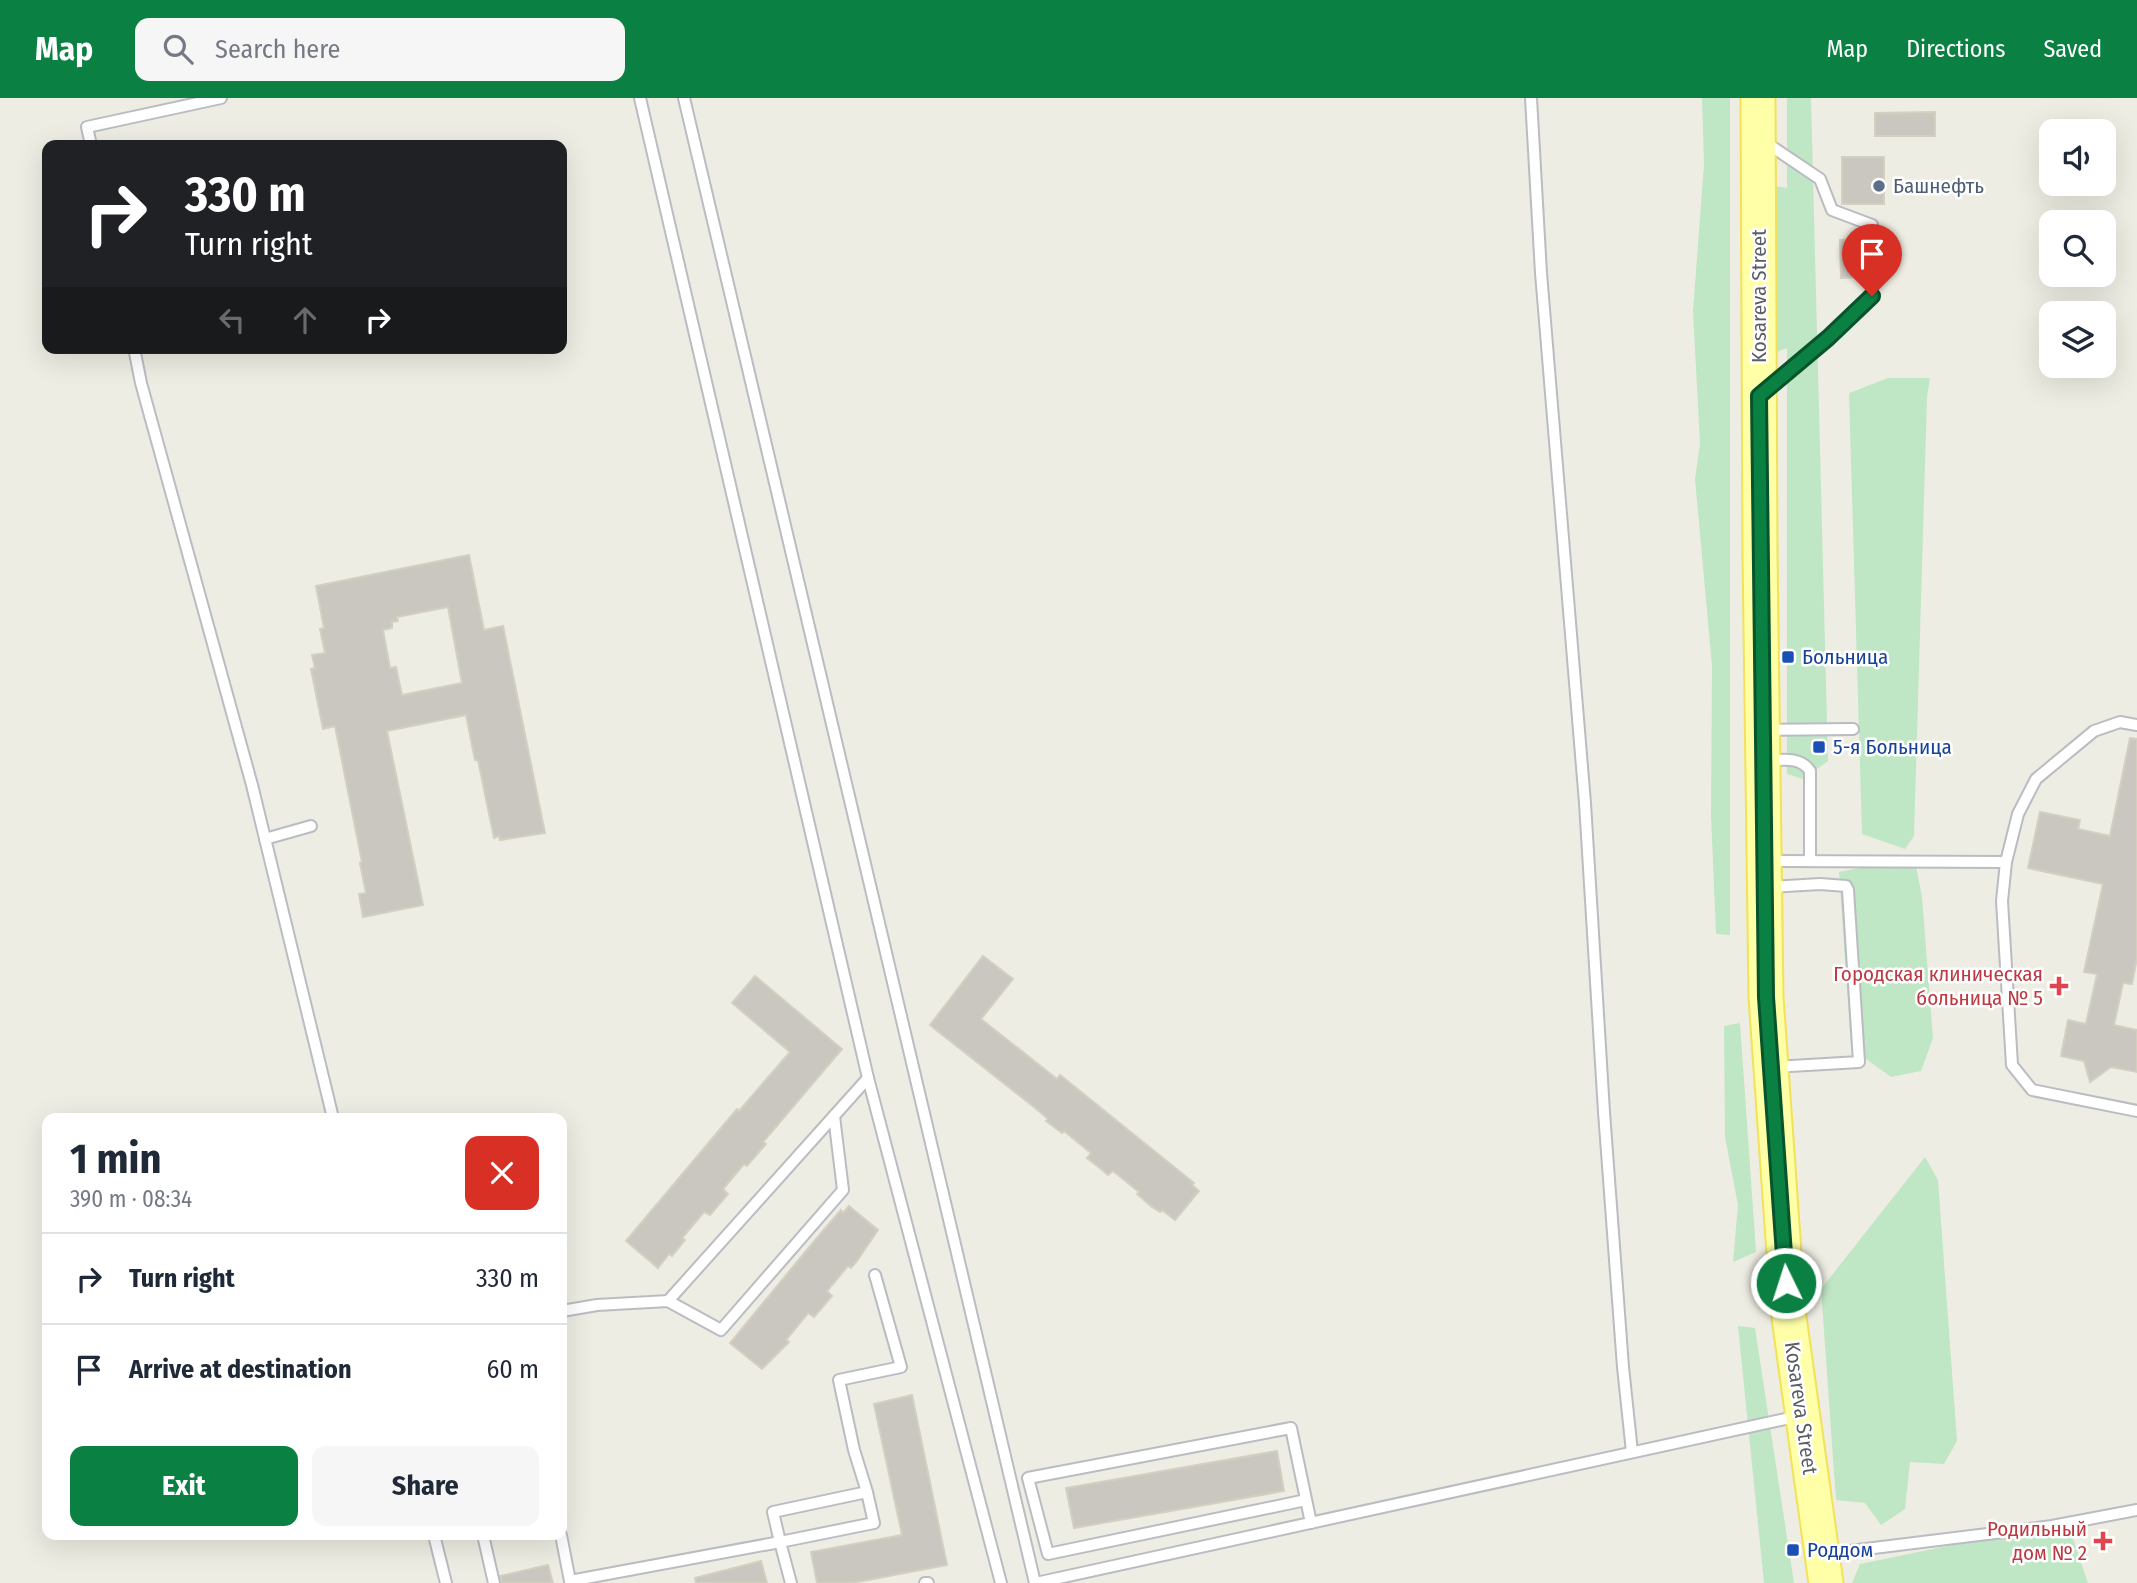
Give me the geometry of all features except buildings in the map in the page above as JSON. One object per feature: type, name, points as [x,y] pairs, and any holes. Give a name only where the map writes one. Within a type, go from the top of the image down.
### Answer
[{"type":"main road","name":"Kosareva Street","points":[[1758,98],[1766,997],[1788,1310],[1824,1569]]},
{"type":"lane","points":[[90,140],[87,127],[221,98]]},
{"type":"lane","points":[[640,98],[868,1078],[1001,1583]]},
{"type":"lane","points":[[684,98],[1035,1583],[1801,1415]]},
{"type":"lane","points":[[1531,98],[1541,273],[1585,803],[1605,1125],[1632,1452]]},
{"type":"lane","points":[[1758,137],[1820,178],[1832,210],[1872,225],[1872,296],[1828,338],[1759,396]]},
{"type":"lane","points":[[135,354],[265,839],[332,1113]]},
{"type":"lane","points":[[2137,725],[2120,722],[2094,731],[2036,779],[2018,814],[2006,862],[2002,901],[2012,1065],[2032,1090],[2137,1111]]},
{"type":"lane","points":[[1763,745],[1853,729]]},
{"type":"lane","points":[[1763,745],[1805,764],[1810,771],[1810,861]]},
{"type":"lane","points":[[265,839],[311,826]]},
{"type":"lane","points":[[1763,874],[1810,861],[2006,862]]},
{"type":"lane","points":[[1763,874],[1846,886],[1859,1062],[1771,1068]]},
{"type":"lane","points":[[668,1301],[868,1078]]},
{"type":"lane","points":[[567,1310],[597,1305],[668,1301],[721,1330],[843,1190],[834,1116]]},
{"type":"lane","points":[[562,1540],[570,1581],[874,1523],[839,1380],[901,1367],[875,1275]]},
{"type":"lane","points":[[1306,1500],[1048,1554],[1028,1478],[1291,1428],[1311,1522]]},
{"type":"lane","points":[[791,1583],[773,1512],[867,1492]]},
{"type":"lane","points":[[1824,1569],[1928,1540],[2052,1526],[2137,1510]]},
{"type":"lane","points":[[435,1540],[446,1583]]},
{"type":"lane","points":[[484,1540],[494,1583]]},
{"type":"green space","points":[[1702,98],[1730,98],[1730,935],[1716,934],[1711,815],[1712,666],[1695,479],[1700,444],[1693,311],[1704,164]]},
{"type":"green space","points":[[1787,98],[1811,98],[1828,761],[1803,779],[1787,774],[1787,348],[1774,353],[1774,186],[1787,188]]},
{"type":"green space","points":[[1888,378],[1930,378],[1927,397],[1914,836],[1905,849],[1862,834],[1849,393]]},
{"type":"green space","points":[[1865,867],[1916,867],[1922,897],[1933,1038],[1921,1071],[1891,1077],[1851,1048],[1839,872]]},
{"type":"green space","points":[[1740,1023],[1756,1252],[1733,1262],[1738,1205],[1725,1137],[1724,1026]]},
{"type":"green space","points":[[1925,1157],[1938,1180],[1957,1441],[1944,1464],[1910,1462],[1905,1509],[1881,1525],[1865,1503],[1836,1500],[1821,1289]]},
{"type":"green space","points":[[1738,1326],[1755,1328],[1794,1583],[1764,1583]]},
{"type":"green space","points":[[2070,1530],[2088,1583],[1852,1583],[1860,1564],[1991,1537]]},
{"type":"place","name":"Башнефть","points":[[1879,186]]},
{"type":"place","name":"Больница","points":[[1788,657]]},
{"type":"place","name":"5-я Больница","points":[[1819,747]]},
{"type":"place","name":"Городская клиническая больница № 5","points":[[2059,986]]},
{"type":"place","name":"Родильный дом № 2","points":[[2103,1541]]},
{"type":"place","name":"Роддом","points":[[1793,1550]]},
{"type":"route","points":[[1786,1283],[1766,997],[1759,396],[1828,338],[1872,296]]}]
